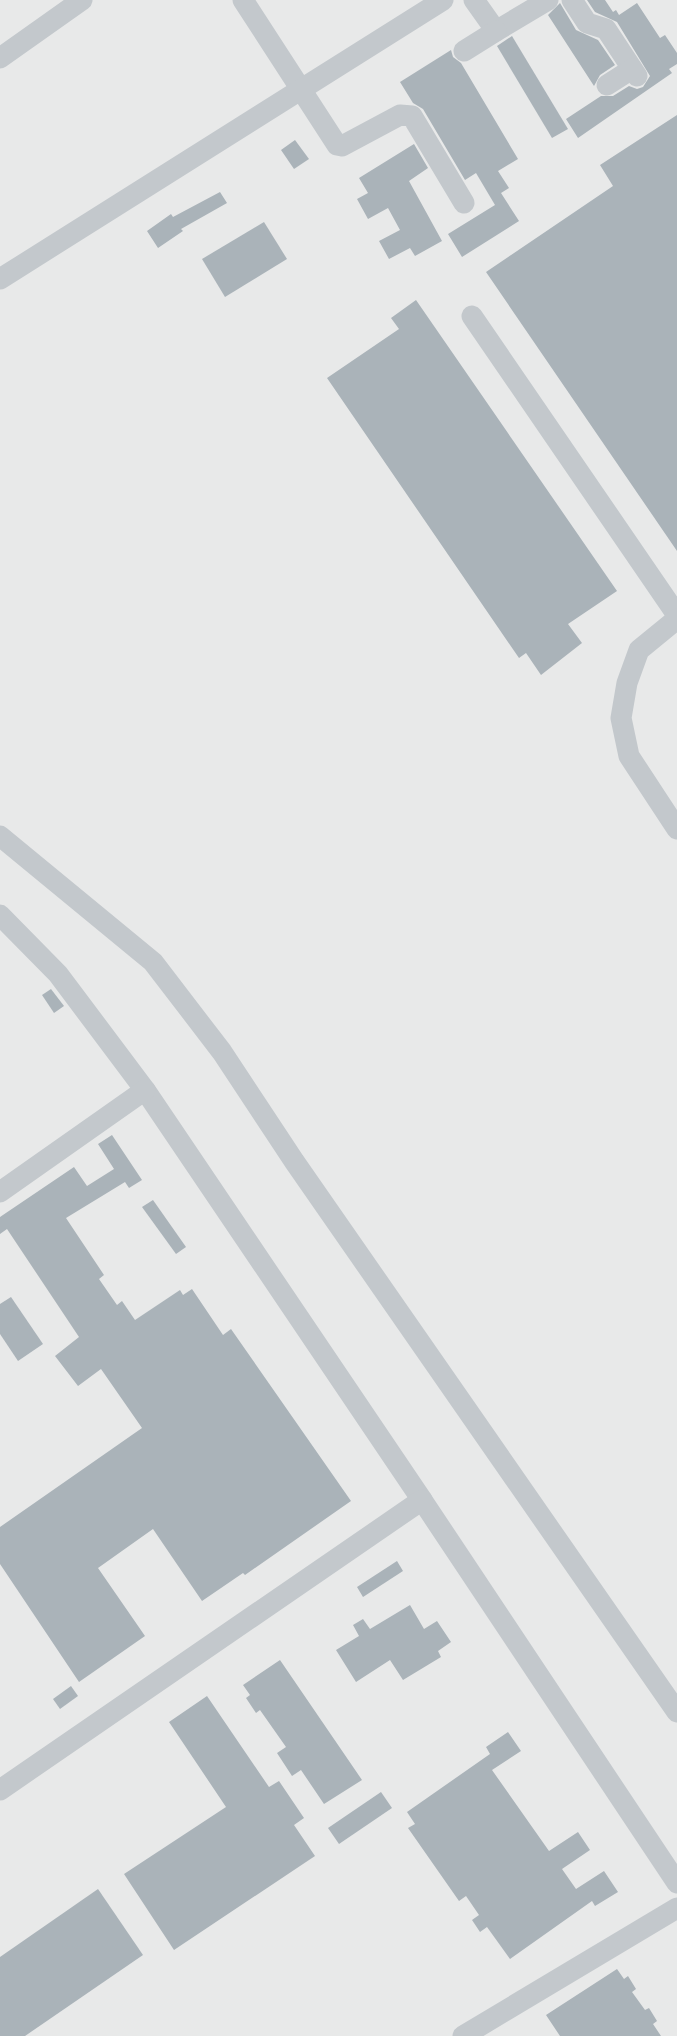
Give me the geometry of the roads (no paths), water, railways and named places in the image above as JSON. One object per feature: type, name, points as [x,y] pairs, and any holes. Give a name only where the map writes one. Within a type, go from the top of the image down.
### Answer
[{"type":"street","points":[[0,58],[82,0]]},
{"type":"street","points":[[0,279],[299,88],[443,0]]},
{"type":"street","points":[[474,0],[496,31]]},
{"type":"street","points":[[464,51],[548,0]]},
{"type":"street","points":[[572,0],[587,23],[606,29],[635,72],[607,85]]},
{"type":"street","points":[[249,2],[299,88],[339,147],[400,116],[412,116],[464,203]]},
{"type":"street","points":[[472,316],[677,617],[639,650],[627,682],[621,718],[629,756],[677,829]]},
{"type":"street","points":[[0,836],[153,962],[222,1052],[294,1161],[677,1712]]},
{"type":"street","points":[[0,915],[58,974],[145,1090],[677,1883]]},
{"type":"street","points":[[0,1192],[145,1090]]},
{"type":"street","points":[[0,1790],[422,1500]]},
{"type":"street","points":[[463,2036],[677,1908]]}]
